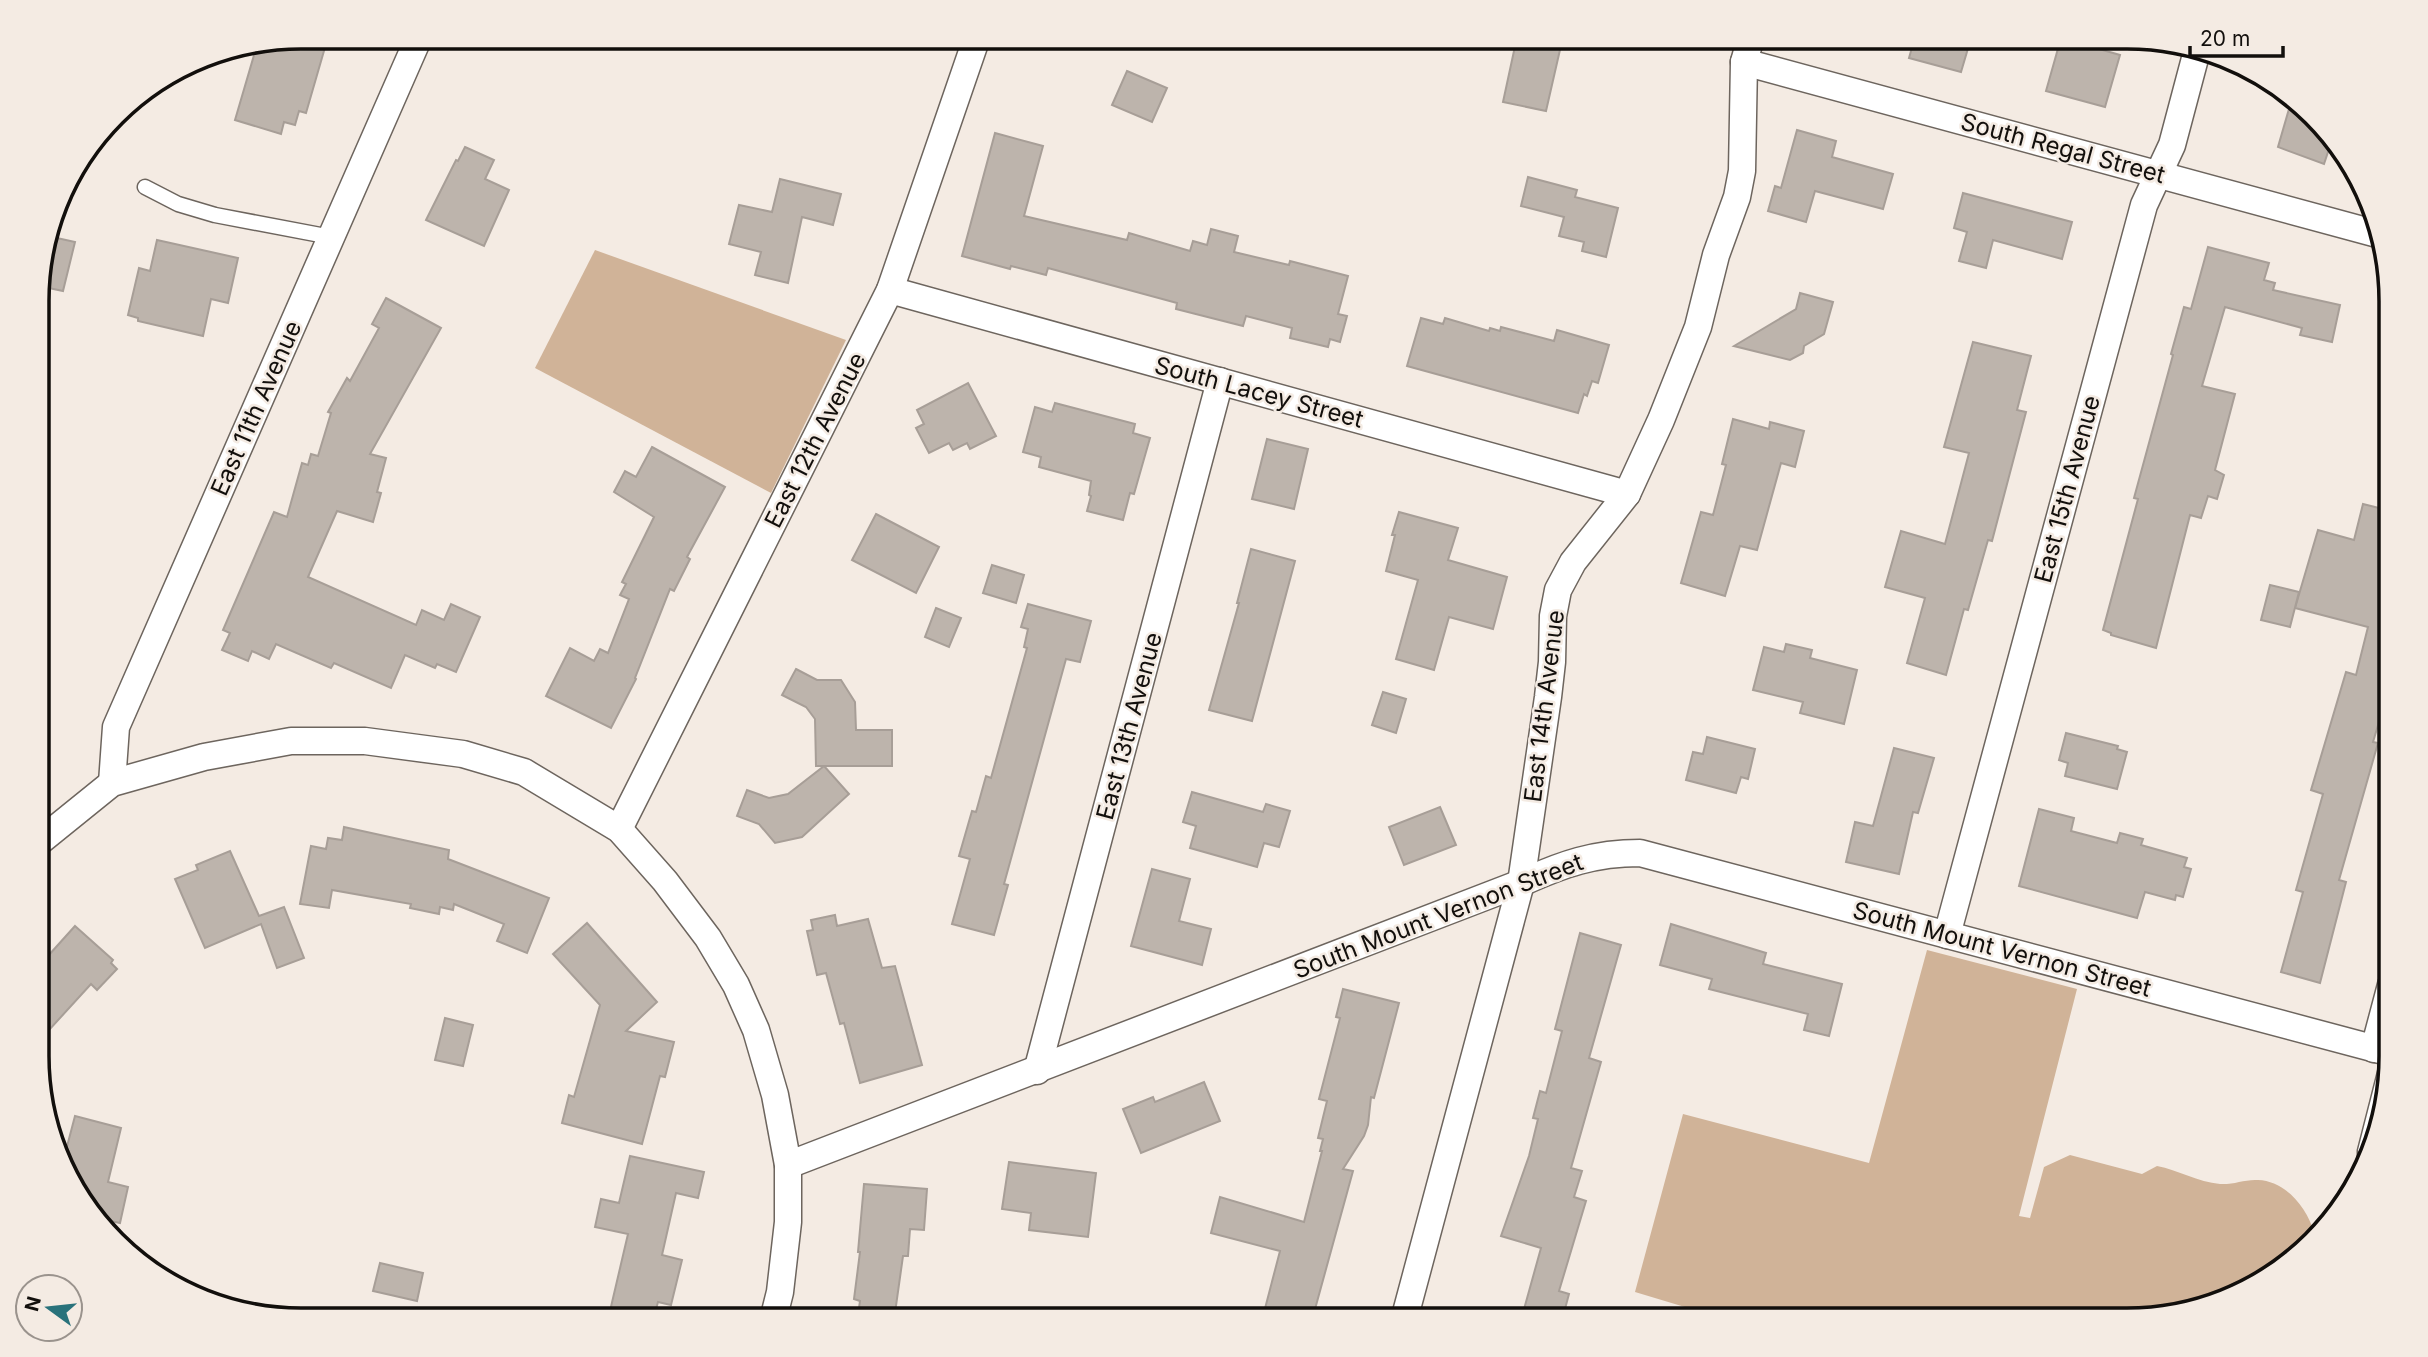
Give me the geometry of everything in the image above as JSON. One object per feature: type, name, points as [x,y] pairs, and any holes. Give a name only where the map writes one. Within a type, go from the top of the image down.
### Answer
[{"type":"street","name":"East 11th Avenue","points":[[111,783],[116,727],[414,49]]},
{"type":"street","name":"East 12th Avenue","points":[[619,829],[890,290],[972,49]]},
{"type":"street","name":"South Regal Street","points":[[1747,49],[2158,174],[2369,232]]},
{"type":"street","name":"East 14th Avenue","points":[[1407,1308],[1521,883],[1548,697],[1553,616],[1558,590],[1573,562],[1627,494],[1661,420],[1698,327],[1716,255],[1737,197],[1742,171],[1747,49]]},
{"type":"street","name":"East 15th Avenue","points":[[1947,934],[2144,205],[2172,145],[2195,59]]},
{"type":"street","name":"South Lacey Street","points":[[890,290],[1627,494]]},
{"type":"street","name":"East 13th Avenue","points":[[1037,1071],[1220,381]]},
{"type":"street","points":[[49,834],[111,783],[204,757],[291,741],[365,741],[463,754],[524,772],[619,829],[694,919],[736,985],[760,1043],[775,1094],[788,1165],[788,1222],[780,1292],[775,1308]]},
{"type":"street","name":"South Mount Vernon Street","points":[[788,1165],[1037,1071],[1559,866],[1612,853],[1640,853],[2379,1049]]},
{"type":"lane","points":[[145,187],[178,204],[215,215],[331,237]]},
{"type":"shaded area","points":[[595,250],[846,340],[771,493],[535,368]]},
{"type":"shaded area","points":[[1927,950],[2077,989],[2019,1216],[2030,1218],[2044,1167],[2070,1155],[2142,1174],[2157,1166],[2220,1184],[2253,1180],[2268,1182],[2278,1185],[2294,1197],[2312,1227],[2267,1266],[2239,1282],[2208,1295],[2160,1306],[1688,1308],[1635,1292],[1683,1114],[1869,1163]]},
{"type":"building","points":[[325,49],[306,113],[299,111],[295,125],[284,122],[281,134],[235,120],[254,54]]},
{"type":"building","points":[[1514,49],[1560,49],[1546,111],[1503,102]]},
{"type":"building","points":[[1912,49],[1968,49],[1961,72],[1909,58]]},
{"type":"building","points":[[2058,49],[2099,49],[2120,55],[2105,107],[2046,91]]},
{"type":"building","points":[[1127,71],[1167,88],[1152,122],[1112,105]]},
{"type":"building","points":[[2289,108],[2329,150],[2324,164],[2278,147]]},
{"type":"building","points":[[1797,130],[1836,141],[1832,157],[1893,174],[1883,209],[1815,191],[1806,222],[1768,211],[1775,186],[1781,188]]},
{"type":"building","points":[[995,133],[1043,146],[1024,216],[1127,240],[1129,233],[1190,251],[1193,241],[1207,245],[1211,229],[1238,236],[1234,252],[1289,265],[1290,261],[1348,276],[1338,314],[1347,316],[1340,342],[1330,339],[1328,347],[1290,338],[1292,328],[1246,316],[1243,326],[1176,309],[1177,303],[1048,268],[1046,275],[962,256]]},
{"type":"building","points":[[465,147],[494,160],[485,179],[509,190],[484,246],[426,220]]},
{"type":"building","points":[[1528,177],[1577,190],[1575,197],[1618,208],[1606,257],[1582,251],[1584,242],[1559,236],[1564,217],[1521,206]]},
{"type":"building","points":[[780,179],[841,194],[833,225],[802,217],[788,283],[755,275],[761,252],[729,244],[739,205],[772,212]]},
{"type":"building","points":[[1963,193],[2072,222],[2062,259],[1993,240],[1986,268],[1959,261],[1967,232],[1954,228]]},
{"type":"building","points":[[57,238],[75,242],[63,291],[50,288]]},
{"type":"building","points":[[157,240],[238,258],[228,303],[211,299],[203,336],[138,321],[138,318],[128,315],[139,268],[150,271]]},
{"type":"building","points":[[2208,247],[2269,263],[2264,280],[2275,283],[2273,290],[2340,305],[2332,342],[2300,335],[2302,328],[2225,307],[2202,386],[2235,394],[2215,470],[2224,475],[2217,499],[2208,496],[2201,518],[2190,515],[2156,648],[2111,635],[2103,630],[2138,499],[2134,498],[2173,355],[2171,354],[2184,307],[2191,309]]},
{"type":"building","points":[[1800,293],[1833,302],[1824,334],[1804,346],[1803,353],[1790,360],[1734,346],[1796,309]]},
{"type":"building","points":[[386,298],[441,328],[370,454],[386,458],[373,522],[337,511],[308,577],[416,625],[422,610],[444,620],[451,604],[480,617],[456,672],[437,664],[435,668],[405,655],[391,688],[334,663],[331,668],[276,644],[269,659],[252,651],[248,661],[222,650],[230,633],[223,630],[274,512],[287,517],[302,463],[308,465],[311,454],[318,456],[331,413],[328,412],[347,378],[350,381],[379,328],[372,324]]},
{"type":"building","points":[[1421,318],[1443,324],[1445,318],[1489,331],[1490,328],[1500,331],[1501,327],[1554,341],[1557,330],[1609,345],[1598,383],[1592,381],[1587,396],[1584,394],[1578,413],[1407,366]]},
{"type":"building","points":[[1973,342],[2031,356],[2017,410],[2026,412],[1992,541],[1988,540],[1968,610],[1964,609],[1946,675],[1907,663],[1925,598],[1885,587],[1901,531],[1945,544],[1969,453],[1944,447]]},
{"type":"building","points":[[968,383],[996,436],[970,449],[967,443],[953,450],[949,443],[929,453],[916,428],[924,424],[917,410]]},
{"type":"building","points":[[1055,403],[1135,424],[1133,433],[1150,438],[1134,494],[1130,493],[1123,520],[1087,511],[1091,481],[1039,467],[1041,457],[1023,452],[1035,407],[1052,412]]},
{"type":"building","points":[[1733,419],[1769,429],[1770,422],[1804,431],[1795,467],[1781,463],[1757,550],[1740,546],[1725,596],[1681,583],[1701,512],[1713,515],[1726,465],[1722,464]]},
{"type":"building","points":[[1267,439],[1308,449],[1294,509],[1252,499]]},
{"type":"building","points":[[652,447],[725,487],[687,557],[690,559],[674,591],[670,589],[636,679],[611,728],[546,696],[570,648],[594,661],[600,649],[608,653],[629,599],[620,595],[626,584],[622,582],[654,517],[614,492],[625,471],[636,477]]},
{"type":"building","points":[[2363,504],[2379,508],[2379,722],[2373,742],[2378,743],[2339,880],[2346,882],[2320,983],[2281,972],[2303,892],[2296,890],[2323,794],[2311,790],[2346,672],[2356,675],[2368,627],[2295,608],[2318,530],[2354,540]]},
{"type":"building","points":[[1399,512],[1458,528],[1448,560],[1507,577],[1493,629],[1449,617],[1434,670],[1396,659],[1418,580],[1386,571]]},
{"type":"building","points":[[876,514],[939,547],[916,593],[852,560]]},
{"type":"building","points":[[1251,549],[1295,561],[1252,721],[1209,710]]},
{"type":"building","points":[[992,565],[1024,575],[1016,603],[983,593]]},
{"type":"building","points":[[2270,585],[2299,592],[2290,627],[2261,620]]},
{"type":"building","points":[[1028,604],[1091,621],[1080,662],[1066,659],[1004,884],[1008,885],[994,935],[952,924],[970,859],[959,856],[986,776],[991,778],[1027,648],[1024,647],[1028,629],[1021,627]]},
{"type":"building","points":[[936,608],[961,618],[949,647],[925,637]]},
{"type":"building","points":[[1786,644],[1812,650],[1810,658],[1857,670],[1844,724],[1800,713],[1803,702],[1753,690],[1764,647],[1784,652]]},
{"type":"building","points":[[796,669],[817,680],[841,680],[855,702],[856,730],[892,730],[892,766],[816,766],[815,719],[806,707],[782,695]]},
{"type":"building","points":[[1383,692],[1406,699],[1396,733],[1372,725]]},
{"type":"building","points":[[2066,733],[2118,746],[2117,749],[2127,752],[2117,789],[2065,776],[2068,763],[2059,760]]},
{"type":"building","points":[[1707,737],[1755,749],[1748,779],[1741,777],[1736,793],[1686,780],[1693,752],[1703,754]]},
{"type":"building","points":[[1894,748],[1934,758],[1918,813],[1913,812],[1899,874],[1846,862],[1855,822],[1873,826]]},
{"type":"building","points":[[824,766],[849,794],[802,837],[775,843],[759,824],[737,816],[747,790],[769,798],[788,794]]},
{"type":"building","points":[[1192,792],[1263,812],[1266,804],[1290,811],[1279,847],[1264,843],[1257,867],[1190,848],[1196,826],[1183,822]]},
{"type":"building","points":[[1440,807],[1456,845],[1404,865],[1389,827]]},
{"type":"building","points":[[2039,809],[2074,818],[2071,831],[2117,843],[2120,833],[2143,839],[2141,845],[2187,858],[2184,867],[2191,869],[2183,897],[2176,895],[2175,900],[2145,892],[2137,918],[2019,886]]},
{"type":"building","points":[[344,827],[449,850],[448,859],[549,898],[527,953],[497,941],[504,924],[454,904],[453,910],[440,907],[439,914],[410,908],[411,904],[332,890],[329,908],[300,904],[311,846],[326,849],[328,838],[342,840]]},
{"type":"building","points":[[230,851],[259,916],[284,907],[304,958],[277,968],[261,924],[205,948],[175,879],[198,870],[196,865]]},
{"type":"building","points":[[1152,869],[1190,879],[1179,921],[1211,929],[1202,965],[1131,946]]},
{"type":"building","points":[[835,915],[837,926],[868,919],[882,968],[895,966],[922,1065],[860,1083],[844,1023],[840,1024],[826,973],[817,975],[807,931],[813,930],[811,920]]},
{"type":"building","points":[[587,923],[657,1002],[626,1031],[674,1042],[665,1077],[660,1076],[642,1144],[562,1123],[569,1095],[574,1097],[600,1005],[553,954]]},
{"type":"building","points":[[1671,924],[1766,953],[1763,964],[1842,984],[1829,1036],[1804,1030],[1808,1014],[1709,989],[1712,979],[1660,965]]},
{"type":"building","points":[[75,926],[113,960],[111,963],[117,969],[97,990],[91,984],[49,1030],[49,955]]},
{"type":"building","points":[[1580,933],[1621,945],[1589,1058],[1601,1062],[1571,1168],[1582,1171],[1574,1197],[1586,1201],[1559,1291],[1569,1294],[1565,1308],[1524,1308],[1541,1248],[1501,1236],[1529,1156],[1538,1119],[1533,1118],[1540,1091],[1546,1093],[1562,1031],[1555,1029]]},
{"type":"building","points":[[1343,989],[1399,1003],[1374,1098],[1371,1097],[1368,1125],[1343,1169],[1353,1171],[1315,1308],[1265,1308],[1280,1251],[1211,1233],[1220,1197],[1304,1222],[1322,1151],[1323,1139],[1318,1138],[1327,1101],[1319,1099],[1340,1018],[1336,1017]]},
{"type":"building","points":[[445,1018],[473,1025],[463,1066],[435,1060]]},
{"type":"building","points":[[1204,1082],[1220,1121],[1141,1153],[1123,1109],[1153,1097],[1155,1102]]},
{"type":"building","points":[[75,1116],[121,1128],[108,1182],[128,1187],[120,1223],[110,1221],[91,1196],[66,1149]]},
{"type":"building","points":[[630,1156],[704,1172],[698,1198],[676,1193],[662,1255],[682,1260],[671,1305],[658,1302],[656,1308],[611,1308],[628,1234],[595,1227],[601,1199],[619,1203]]},
{"type":"building","points":[[1009,1162],[1096,1173],[1088,1237],[1029,1230],[1031,1213],[1002,1209]]},
{"type":"building","points":[[864,1184],[927,1189],[924,1230],[910,1229],[908,1256],[903,1256],[896,1308],[859,1308],[860,1301],[854,1299]]},
{"type":"building","points":[[380,1263],[423,1273],[417,1301],[373,1291]]}]
